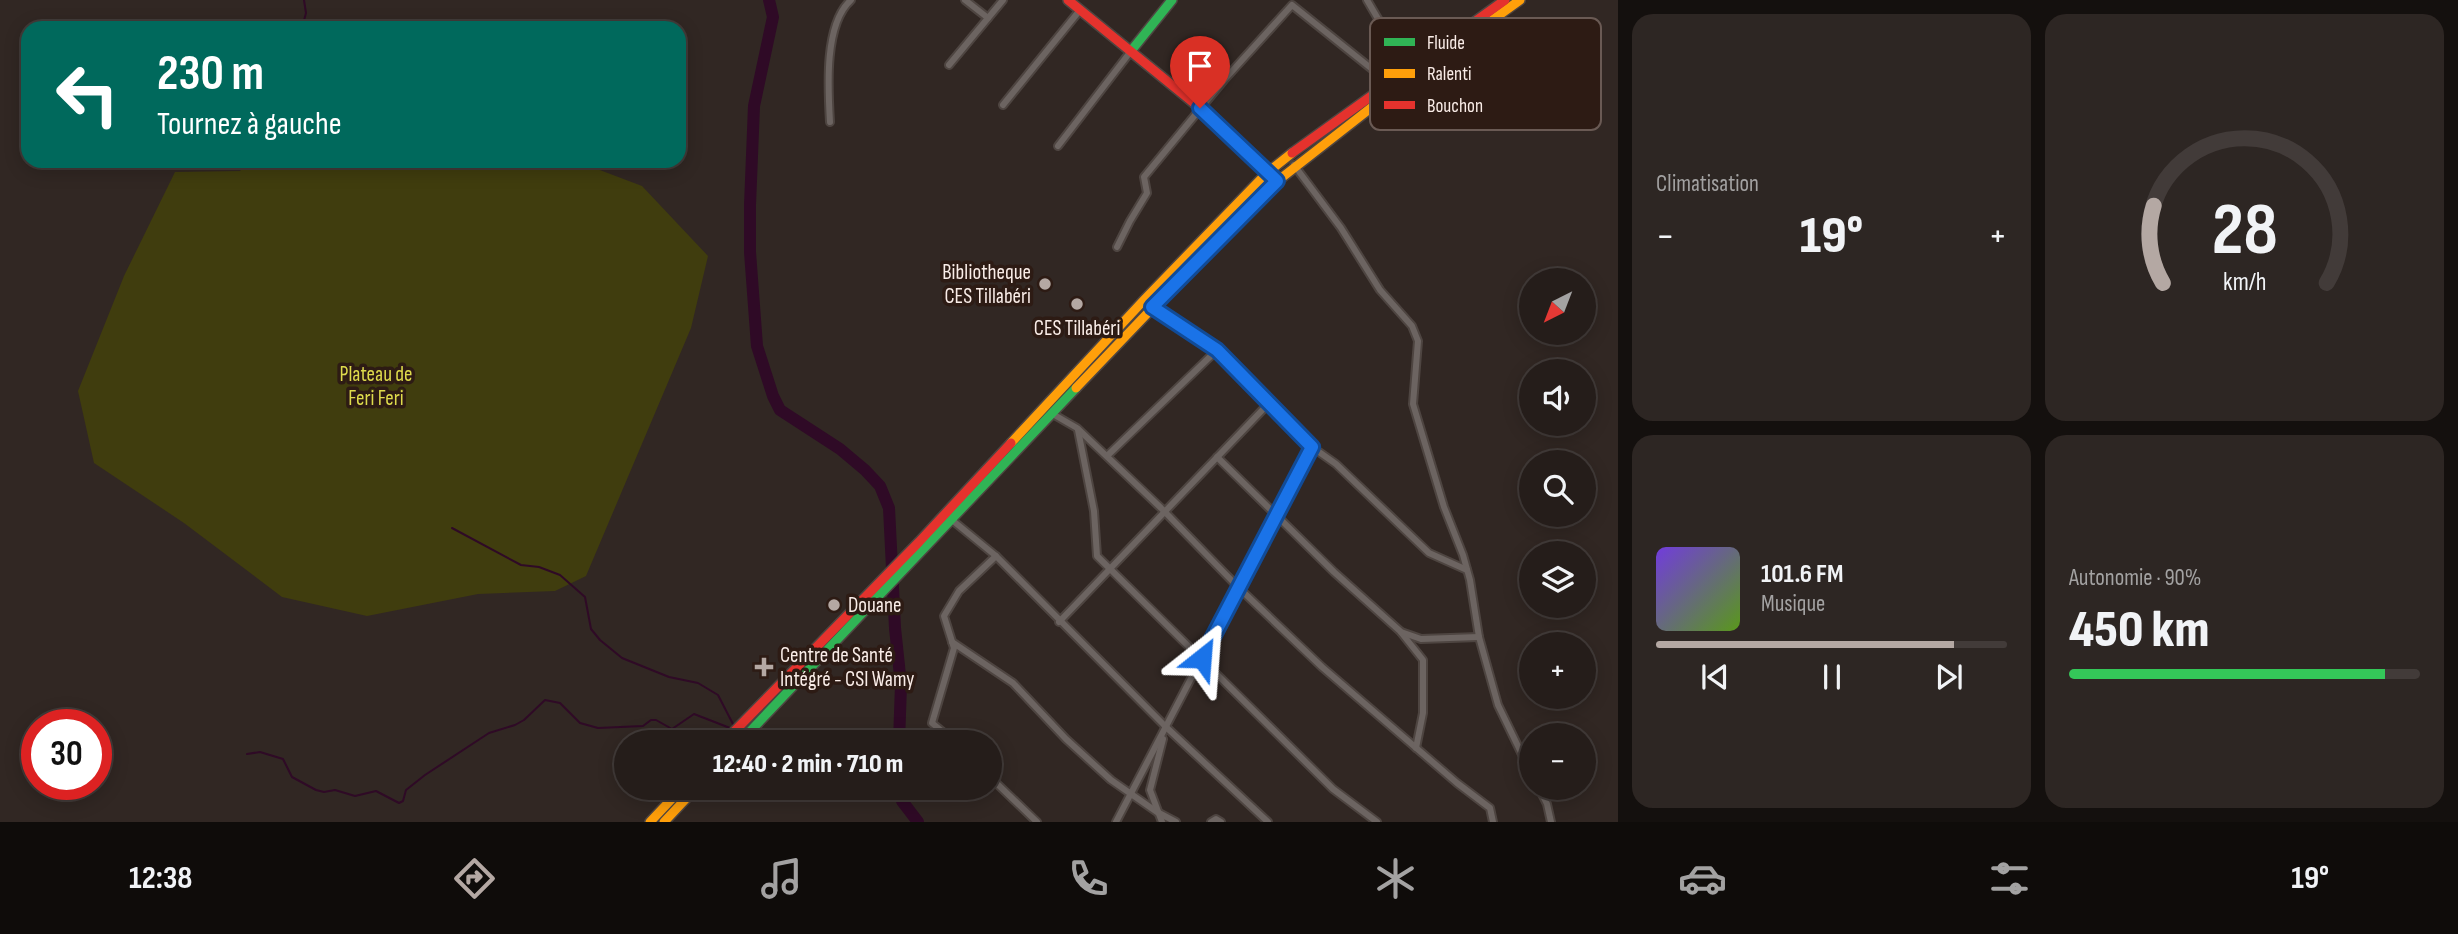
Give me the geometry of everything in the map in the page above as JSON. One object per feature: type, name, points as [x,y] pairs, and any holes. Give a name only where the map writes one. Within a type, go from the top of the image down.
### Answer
[{"type":"main road","points":[[1068,0],[1200,108],[1277,181]]},
{"type":"main road","points":[[1480,18],[1505,0]]},
{"type":"main road","points":[[1495,18],[1520,0]]},
{"type":"main road","points":[[1131,51],[1168,2]]},
{"type":"main road","points":[[736,730],[904,564],[1044,407],[1267,173],[1370,93]]},
{"type":"main road","points":[[904,564],[952,520],[1152,307],[1277,181],[1370,107]]},
{"type":"main road","points":[[751,730],[833,637]]},
{"type":"main road","points":[[650,822],[671,800]]},
{"type":"main road","points":[[664,822],[685,800]]},
{"type":"street","points":[[830,122],[831,40],[836,20],[843,7],[851,0]]},
{"type":"street","points":[[965,0],[988,18]]},
{"type":"street","points":[[949,65],[1003,0]]},
{"type":"street","points":[[1367,0],[1377,18]]},
{"type":"street","points":[[1117,247],[1147,193],[1144,177],[1200,108],[1292,5],[1370,67]]},
{"type":"street","points":[[1003,105],[1080,10]]},
{"type":"street","points":[[1058,146],[1131,51]]},
{"type":"street","points":[[1294,165],[1341,228],[1380,290],[1412,326],[1418,341],[1413,404],[1444,508],[1467,570],[1479,637],[1498,705],[1519,748]]},
{"type":"street","points":[[1144,300],[1217,350],[1312,447],[1336,464],[1429,553],[1467,570]]},
{"type":"street","points":[[1107,456],[1217,350]]},
{"type":"street","points":[[1059,622],[1270,402]]},
{"type":"street","points":[[1044,407],[1077,428],[1107,456],[1322,667],[1490,808],[1493,822]]},
{"type":"street","points":[[1077,428],[1094,511],[1097,556],[1333,789],[1377,822]]},
{"type":"street","points":[[1116,822],[1312,447]]},
{"type":"street","points":[[1217,457],[1334,572],[1400,631],[1423,660],[1423,713],[1416,748]]},
{"type":"street","points":[[952,520],[996,556],[1166,727],[1268,822]]},
{"type":"street","points":[[940,730],[932,723],[954,648],[944,616],[959,592],[996,556]]},
{"type":"street","points":[[1400,631],[1421,639],[1479,637]]},
{"type":"street","points":[[952,642],[1013,683],[1111,780],[1176,822]]},
{"type":"street","points":[[1162,822],[1150,790],[1166,727]]},
{"type":"street","points":[[1002,788],[1037,822]]},
{"type":"street","points":[[1545,800],[1552,822]]},
{"type":"street","points":[[1210,822],[1216,819],[1221,822]]},
{"type":"green space","name":"Plateau de Feri Feri","points":[[243,168],[594,168],[642,186],[708,256],[691,328],[586,576],[555,591],[478,594],[367,616],[282,597],[184,523],[94,463],[78,391],[124,276],[175,172],[240,171]]},
{"type":"waterway","points":[[304,0],[304,21]]},
{"type":"waterway","points":[[769,0],[773,17],[754,106],[750,205],[750,252],[757,346],[780,410],[840,449],[865,470],[880,486],[889,508],[895,628],[901,685],[899,730]]},
{"type":"waterway","points":[[452,528],[521,565],[539,567],[560,575],[585,597],[591,629],[600,640],[622,658],[669,677],[698,683],[718,695],[734,726]]},
{"type":"waterway","points":[[247,754],[260,752],[283,759],[292,777],[316,790],[335,790],[355,796],[376,791],[399,803],[403,801],[406,790],[425,775],[489,733],[524,720],[545,700],[560,703],[580,723],[598,728],[643,726],[656,720],[672,729],[694,714],[730,728]]},
{"type":"waterway","points":[[902,800],[918,822]]},
{"type":"traffic: fast","points":[[1131,51],[1172,0]]},
{"type":"traffic: fast","points":[[751,730],[1076,388]]},
{"type":"traffic: slow","points":[[1495,18],[1520,0]]},
{"type":"traffic: slow","points":[[1076,388],[1248,208],[1280,179],[1370,109]]},
{"type":"traffic: slow","points":[[1011,443],[1267,173],[1292,153]]},
{"type":"traffic: slow","points":[[650,822],[671,800]]},
{"type":"traffic: slow","points":[[664,822],[685,800]]},
{"type":"traffic: jam","points":[[1068,0],[1200,108],[1277,181]]},
{"type":"traffic: jam","points":[[1480,18],[1505,0]]},
{"type":"traffic: jam","points":[[1292,153],[1370,97]]},
{"type":"traffic: jam","points":[[736,730],[919,542],[1011,443]]},
{"type":"place","name":"Bibliotheque CES Tillabéri","points":[[1045,284]]},
{"type":"place","name":"CES Tillabéri","points":[[1077,304]]},
{"type":"place","name":"Douane","points":[[834,605]]},
{"type":"place","name":"Centre de Santé Intégré - CSI Wamy","points":[[764,667]]},
{"type":"route","points":[[1200,108],[1277,181],[1152,307],[1217,350],[1312,447],[1202,658]]}]
